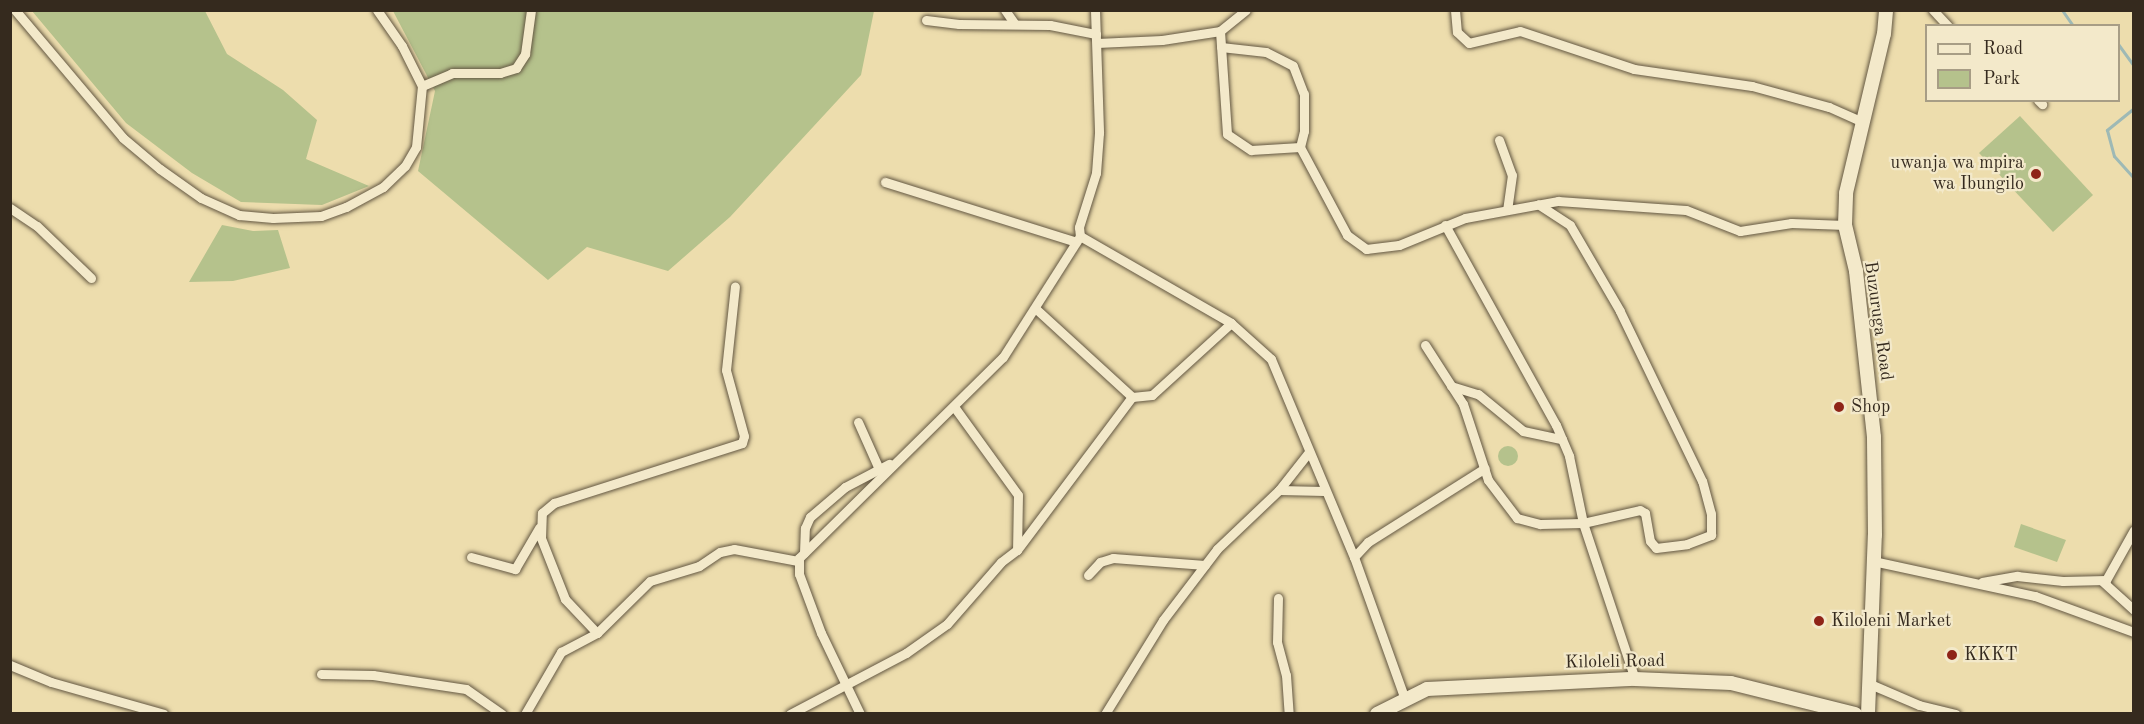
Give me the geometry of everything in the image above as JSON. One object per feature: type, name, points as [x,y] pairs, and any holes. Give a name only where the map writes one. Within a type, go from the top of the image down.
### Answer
[{"type":"main road","name":"Buzuruga Road","points":[[1868,714],[1874,436],[1856,271],[1845,225],[1846,193],[1886,10]]},
{"type":"main road","name":"Kiloleli Road","points":[[1377,714],[1404,697],[1449,686],[1635,678],[1731,683],[1855,714]]},
{"type":"street","points":[[15,10],[123,138],[201,198],[239,215],[321,216],[383,187],[405,166],[416,147],[422,86],[402,46],[377,10]]},
{"type":"street","points":[[422,86],[452,72],[500,72],[516,68],[525,54],[531,10]]},
{"type":"street","points":[[1005,10],[1014,23]]},
{"type":"street","points":[[525,714],[561,652],[597,633],[650,581],[699,566],[720,552],[742,549],[801,557],[833,529],[893,462],[955,408],[1003,357],[1078,239],[1079,227],[1096,173],[1100,133],[1095,10]]},
{"type":"street","points":[[926,20],[959,24],[1050,25],[1096,38],[1162,40],[1220,31],[1246,10]]},
{"type":"street","points":[[1455,10],[1457,32],[1469,43],[1520,31],[1634,69],[1752,86],[1829,107],[1862,122]]},
{"type":"street","points":[[1932,10],[1946,24]]},
{"type":"street","points":[[1220,31],[1227,134],[1251,150],[1300,147]]},
{"type":"street","points":[[1221,47],[1266,52],[1293,66],[1304,94],[1304,131],[1300,147],[1354,244],[1366,249],[1399,245],[1445,225],[1507,209],[1558,201],[1686,210],[1740,231],[1791,223],[1845,225]]},
{"type":"street","points":[[1499,140],[1512,175],[1507,209]]},
{"type":"street","points":[[885,182],[1078,239],[1231,322],[1271,359],[1324,491],[1354,557],[1404,697]]},
{"type":"street","points":[[1425,345],[1451,386],[1476,435],[1485,468],[1499,495],[1522,521],[1583,523],[1643,511],[1650,541],[1661,549],[1708,538],[1712,530],[1702,481],[1620,310],[1570,225],[1538,204]]},
{"type":"street","points":[[10,208],[37,226],[91,278]]},
{"type":"street","points":[[1445,225],[1562,439],[1583,523],[1635,678]]},
{"type":"street","points":[[471,557],[515,569],[539,528],[542,513],[554,503],[742,443],[744,436],[726,370],[735,286]]},
{"type":"street","points":[[1035,308],[1132,397]]},
{"type":"street","points":[[789,714],[928,640],[1017,550],[1132,397],[1152,395],[1231,322]]},
{"type":"street","points":[[1451,386],[1478,393],[1523,431],[1562,439]]},
{"type":"street","points":[[955,408],[1018,495],[1017,550]]},
{"type":"street","points":[[858,422],[879,469]]},
{"type":"street","points":[[1105,714],[1163,620],[1205,565],[1279,490],[1310,452]]},
{"type":"street","points":[[860,714],[818,624],[799,574],[801,557],[805,528],[810,517],[845,487],[893,462]]},
{"type":"street","points":[[1354,557],[1368,542],[1485,468]]},
{"type":"street","points":[[1279,490],[1324,491]]},
{"type":"street","points":[[539,528],[565,599],[597,633]]},
{"type":"street","points":[[1980,582],[2016,576],[2102,581],[2109,578],[2133,530]]},
{"type":"street","points":[[1088,574],[1100,562],[1131,556],[1205,565]]},
{"type":"street","points":[[1873,561],[1980,582],[2035,596],[2133,632]]},
{"type":"street","points":[[2102,581],[2133,610]]},
{"type":"street","points":[[1278,598],[1277,642],[1291,711]]},
{"type":"street","points":[[10,665],[51,682],[164,714]]},
{"type":"street","points":[[321,674],[373,675],[466,689],[502,714]]},
{"type":"street","points":[[1870,684],[1919,705],[1956,714]]},
{"type":"green space","points":[[32,11],[205,11],[227,54],[283,90],[317,120],[306,159],[369,186],[322,205],[241,202],[192,173],[126,123]]},
{"type":"green space","points":[[393,11],[874,11],[861,75],[730,217],[668,271],[587,247],[548,280],[418,171],[435,91]]},
{"type":"green space","name":"uwanja wa mpira wa Ibungilo","points":[[2020,116],[2093,195],[2053,232],[1979,153]]},
{"type":"green space","points":[[222,225],[253,231],[278,230],[290,268],[233,281],[189,282]]},
{"type":"green space","points":[[1508,446],[1515,449],[1518,456],[1515,463],[1508,466],[1501,463],[1498,456],[1501,449]]},
{"type":"green space","points":[[2021,524],[2066,540],[2057,562],[2014,547]]},
{"type":"waterway","points":[[2062,10],[2072,24]]},
{"type":"waterway","points":[[2120,47],[2134,66]]},
{"type":"waterway","points":[[2134,108],[2107,130],[2114,156],[2134,178]]},
{"type":"place","name":"uwanja wa mpira wa Ibungilo","points":[[2036,174]]},
{"type":"place","name":"Shop","points":[[1839,407]]},
{"type":"place","name":"Kiloleni Market","points":[[1819,621]]},
{"type":"place","name":"KKKT","points":[[1952,655]]}]
